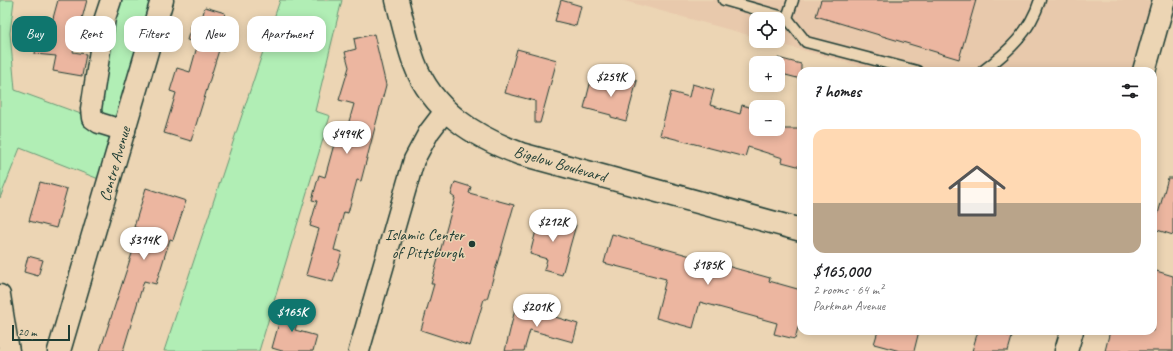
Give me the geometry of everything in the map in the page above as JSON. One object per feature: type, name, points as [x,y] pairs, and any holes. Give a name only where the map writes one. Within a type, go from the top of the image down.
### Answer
[{"type":"main road","name":"Centre Avenue","points":[[59,351],[125,131],[162,0]]},
{"type":"main road","name":"Bigelow Boulevard","points":[[397,0],[414,62],[430,94],[445,110],[484,139],[522,154],[797,229]]},
{"type":"main road","points":[[1145,67],[1164,0]]},
{"type":"main road","points":[[1066,351],[1071,335]]},
{"type":"street","points":[[111,0],[106,18],[91,109],[92,118],[99,123],[125,131]]},
{"type":"street","points":[[358,351],[414,160],[429,132],[445,110]]},
{"type":"street","points":[[0,295],[9,351]]},
{"type":"lane","points":[[724,0],[787,18],[806,42],[902,67]]},
{"type":"lane","points":[[787,18],[793,0]]},
{"type":"lane","points":[[988,67],[1008,51],[1035,15],[1040,0]]},
{"type":"shaded area","points":[[621,0],[1164,0],[1145,67],[863,67],[785,45],[785,12],[749,12],[749,35]]},
{"type":"green space","points":[[0,0],[14,0],[10,33],[15,90],[92,118],[103,52],[116,52],[116,16],[108,16],[111,0],[162,0],[157,16],[124,16],[124,52],[147,52],[109,183],[20,148],[0,198]]},
{"type":"green space","points":[[280,0],[342,0],[315,111],[330,116],[259,351],[164,351],[263,52],[326,52],[326,16],[275,16]]},
{"type":"building","points":[[58,0],[87,0],[83,16],[65,16],[65,52],[86,54],[82,76],[53,71],[56,56],[35,54],[35,52],[57,52],[57,16],[54,16]]},
{"type":"building","points":[[561,0],[581,6],[576,26],[555,21]]},
{"type":"building","points":[[821,0],[976,0],[959,59],[816,16]]},
{"type":"building","points":[[205,7],[225,13],[224,16],[203,16]]},
{"type":"building","points":[[191,26],[191,41],[187,40]]},
{"type":"building","points":[[374,34],[386,85],[361,181],[357,180],[348,213],[344,212],[334,250],[342,252],[333,282],[306,275],[319,229],[310,226],[317,201],[312,200],[319,175],[325,177],[336,137],[344,139],[354,104],[339,100],[349,67],[345,52],[356,49],[354,39]]},
{"type":"building","points":[[517,49],[557,60],[540,123],[535,123],[535,101],[505,93]]},
{"type":"building","points":[[196,52],[218,52],[191,141],[164,133],[176,93],[170,91],[177,68],[190,72]]},
{"type":"building","points":[[785,60],[801,64],[801,67],[797,67],[797,78],[785,75]]},
{"type":"building","points":[[619,76],[637,81],[626,121],[611,117],[611,115],[584,108],[591,80],[616,87]]},
{"type":"building","points":[[692,84],[714,90],[710,105],[740,114],[742,105],[749,107],[749,136],[785,136],[785,129],[797,129],[797,166],[782,162],[783,158],[748,147],[745,157],[660,135],[671,92],[689,97]]},
{"type":"building","points":[[1168,178],[1173,178],[1173,235],[1157,230],[1158,214]]},
{"type":"building","points":[[40,182],[67,189],[56,228],[29,221]]},
{"type":"building","name":"Islamic Center of Pittsburgh","points":[[455,182],[471,187],[469,193],[514,205],[487,299],[484,299],[470,346],[421,330],[434,284],[431,284],[455,198],[451,195]]},
{"type":"building","points":[[146,188],[186,201],[173,240],[170,239],[156,284],[144,281],[123,351],[100,351],[140,229],[134,227]]},
{"type":"building","points":[[540,215],[576,225],[562,275],[544,270],[547,259],[530,254]]},
{"type":"building","points":[[612,234],[770,278],[769,281],[797,289],[797,331],[795,339],[774,334],[777,323],[700,302],[693,328],[656,318],[666,279],[604,263]]},
{"type":"building","points":[[28,256],[43,260],[38,276],[24,272]]},
{"type":"building","points":[[1157,271],[1173,276],[1173,351],[1105,351],[1109,335],[1157,335]]},
{"type":"building","points":[[284,305],[301,309],[295,330],[317,336],[313,351],[282,351],[272,348]]},
{"type":"building","points":[[516,305],[578,324],[573,342],[530,330],[524,351],[505,351]]},
{"type":"building","points":[[877,335],[918,335],[914,351],[900,351],[874,344]]},
{"type":"building","points":[[977,335],[1005,335],[1012,337],[1008,351],[972,351]]},
{"type":"place","name":"Islamic Center of Pittsburgh","points":[[472,244]]}]
